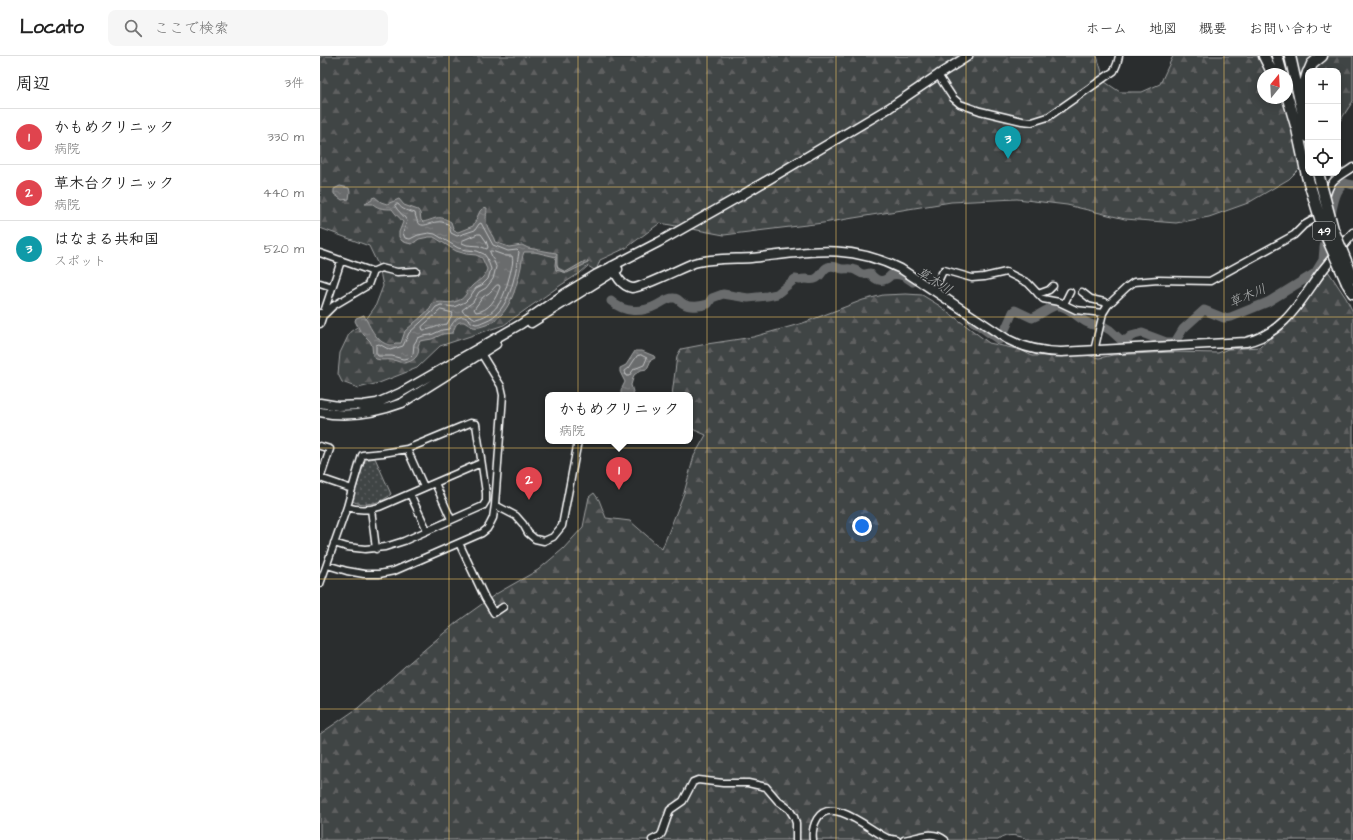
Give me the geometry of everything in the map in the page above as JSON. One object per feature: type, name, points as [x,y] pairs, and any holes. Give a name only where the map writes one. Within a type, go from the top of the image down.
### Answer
[{"type":"highway","points":[[1264,56],[1270,68]]},
{"type":"highway","points":[[1277,56],[1280,68]]},
{"type":"highway","points":[[1290,56],[1305,125]]},
{"type":"highway","points":[[1310,68],[1312,64],[1322,56]]},
{"type":"highway","points":[[1305,82],[1305,107]]},
{"type":"highway","points":[[1283,104],[1305,167]]},
{"type":"highway","name":"49","points":[[1290,104],[1305,164]]},
{"type":"highway","name":"49","points":[[1308,176],[1324,231],[1350,281]]},
{"type":"highway","name":"49","points":[[1319,176],[1333,229],[1353,293]]},
{"type":"street","points":[[320,412],[333,415],[358,414],[386,409],[402,402],[479,351],[613,269],[744,194],[889,108],[968,56]]},
{"type":"street","points":[[938,75],[953,98],[960,104],[980,111],[1032,122],[1048,117],[1114,71],[1118,56]]},
{"type":"street","points":[[1094,351],[1103,313],[1108,305],[1134,282],[1158,280],[1210,281],[1294,235],[1301,228],[1313,221],[1318,216],[1332,181],[1353,167]]},
{"type":"street","points":[[613,269],[624,285],[632,288],[638,288],[696,263],[813,251],[841,251],[864,255],[886,262],[901,269],[985,326],[1007,340],[1021,346],[1047,352],[1094,351],[1258,340],[1271,332],[1295,309],[1330,261],[1353,233]]},
{"type":"street","points":[[320,254],[372,272],[381,268],[397,272],[416,271]]},
{"type":"street","points":[[320,324],[322,314],[341,261]]},
{"type":"street","points":[[934,290],[944,270],[972,278],[982,278],[1006,272],[1028,283],[1037,297],[1057,301],[1078,310],[1103,313]]},
{"type":"street","points":[[322,314],[325,314],[332,306],[368,285],[372,272]]},
{"type":"street","points":[[320,283],[332,287]]},
{"type":"street","points":[[1037,297],[1053,286]]},
{"type":"street","points":[[1064,304],[1070,292]]},
{"type":"street","points":[[1082,292],[1091,298],[1104,302],[1108,305]]},
{"type":"street","points":[[320,403],[338,406],[353,406],[377,403],[392,398],[479,351]]},
{"type":"street","points":[[327,565],[347,572],[364,574],[379,574],[394,571],[459,543],[487,529],[493,518],[495,505],[503,395],[501,386],[479,351]]},
{"type":"street","points":[[320,584],[334,543],[347,507],[362,455],[383,454],[407,449],[470,423],[476,424],[486,492],[486,501],[483,506],[404,541],[385,547],[365,549],[347,547],[334,543]]},
{"type":"street","points":[[495,505],[516,516],[528,533],[535,539],[544,541],[553,537],[562,526],[577,444]]},
{"type":"street","points":[[320,446],[330,449],[320,478],[352,489]]},
{"type":"street","points":[[407,449],[424,487]]},
{"type":"street","points":[[347,507],[371,509],[410,494],[481,463]]},
{"type":"street","points":[[435,483],[451,519]]},
{"type":"street","points":[[410,494],[427,530]]},
{"type":"street","points":[[371,509],[376,548]]},
{"type":"street","points":[[459,543],[485,598],[494,613],[503,607]]},
{"type":"street","points":[[652,840],[660,836],[662,833],[670,810],[683,801],[691,784],[698,780],[723,783],[748,782],[766,787],[778,801],[789,808],[796,823],[796,840]]},
{"type":"street","points":[[813,840],[814,826],[819,816],[832,811],[849,815],[885,837],[897,840]]},
{"type":"street","points":[[904,840],[931,834],[945,840]]},
{"type":"green space","points":[[320,56],[1097,56],[1105,82],[1120,92],[1142,92],[1160,84],[1173,56],[1353,56],[1353,101],[1341,119],[1341,68],[1305,68],[1305,163],[1289,179],[1248,203],[1209,217],[1176,223],[1125,219],[1067,205],[1017,199],[951,202],[823,223],[724,235],[660,223],[626,248],[600,260],[596,271],[588,266],[504,325],[440,346],[417,368],[379,383],[358,388],[342,382],[338,374],[340,353],[350,332],[364,322],[375,307],[383,286],[379,267],[369,246],[320,228]]},
{"type":"green space","points":[[1328,271],[1346,298],[1353,312],[1353,840],[1029,840],[1021,837],[1005,836],[998,840],[320,840],[320,734],[358,708],[457,622],[496,594],[538,570],[563,549],[583,527],[589,497],[594,493],[599,500],[606,518],[630,521],[662,549],[684,493],[694,456],[706,435],[693,429],[693,392],[672,392],[677,356],[681,349],[753,337],[803,323],[863,300],[883,295],[922,295],[940,306],[989,343],[1021,350],[1032,356],[1086,355],[1099,358],[1113,355],[1171,352],[1218,353],[1228,349],[1260,347],[1299,312]]},
{"type":"green space","points":[[375,458],[391,494],[383,500],[368,504],[352,501],[365,460]]},
{"type":"water","points":[[340,186],[349,188],[349,199],[342,200],[334,194],[334,189]]},
{"type":"water","points":[[375,197],[381,202],[387,204],[399,199],[404,205],[418,210],[423,222],[443,218],[451,222],[454,231],[458,232],[473,226],[480,211],[484,207],[487,208],[486,221],[495,242],[509,247],[522,245],[528,248],[556,253],[558,268],[566,272],[585,261],[588,263],[567,273],[556,270],[556,257],[535,252],[524,252],[514,293],[506,309],[494,321],[479,327],[472,327],[464,322],[459,322],[455,326],[453,333],[443,334],[432,339],[420,341],[418,346],[418,355],[408,362],[402,363],[394,360],[376,359],[373,356],[370,341],[360,331],[355,321],[356,318],[364,315],[375,335],[383,342],[393,345],[395,343],[401,343],[405,331],[430,309],[432,304],[438,302],[458,301],[483,277],[487,269],[482,258],[476,255],[456,251],[434,237],[419,239],[412,244],[402,241],[399,237],[399,232],[403,222],[392,209],[380,208],[373,204],[365,204]]},
{"type":"water","points":[[635,351],[642,351],[654,356],[655,358],[651,360],[647,369],[641,370],[634,375],[631,385],[633,392],[621,392],[625,382],[620,372],[620,368],[626,365]]},
{"type":"waterway","name":"草木川","points":[[1330,220],[1334,200],[1338,190],[1345,183],[1353,185]]},
{"type":"waterway","name":"草木川","points":[[1103,326],[1121,340],[1127,340],[1131,336],[1142,333],[1166,342],[1175,342],[1183,329],[1204,310],[1224,318],[1231,317],[1268,302],[1315,273],[1323,260],[1327,233]]},
{"type":"waterway","name":"草木川","points":[[611,301],[627,310],[639,310],[651,308],[667,299],[672,298],[677,299],[689,306],[696,306],[708,304],[712,298],[723,294],[748,298],[767,296],[777,294],[795,279],[815,279],[819,277],[824,269],[830,266],[841,269],[854,269],[863,274],[870,273],[877,280],[886,279],[891,275],[901,275],[913,282]]},
{"type":"waterway","name":"草木川","points":[[1004,332],[1015,310],[1032,318],[1055,306],[1066,308],[1086,322],[1098,326]]},
{"type":"waterway","name":"草木川","points":[[970,319],[999,340]]},
{"type":"place","name":"はなまる共和国","points":[[1008,159]]},
{"type":"place","name":"かもめクリニック","points":[[619,490]]},
{"type":"place","name":"草木台クリニック","points":[[529,500]]}]
